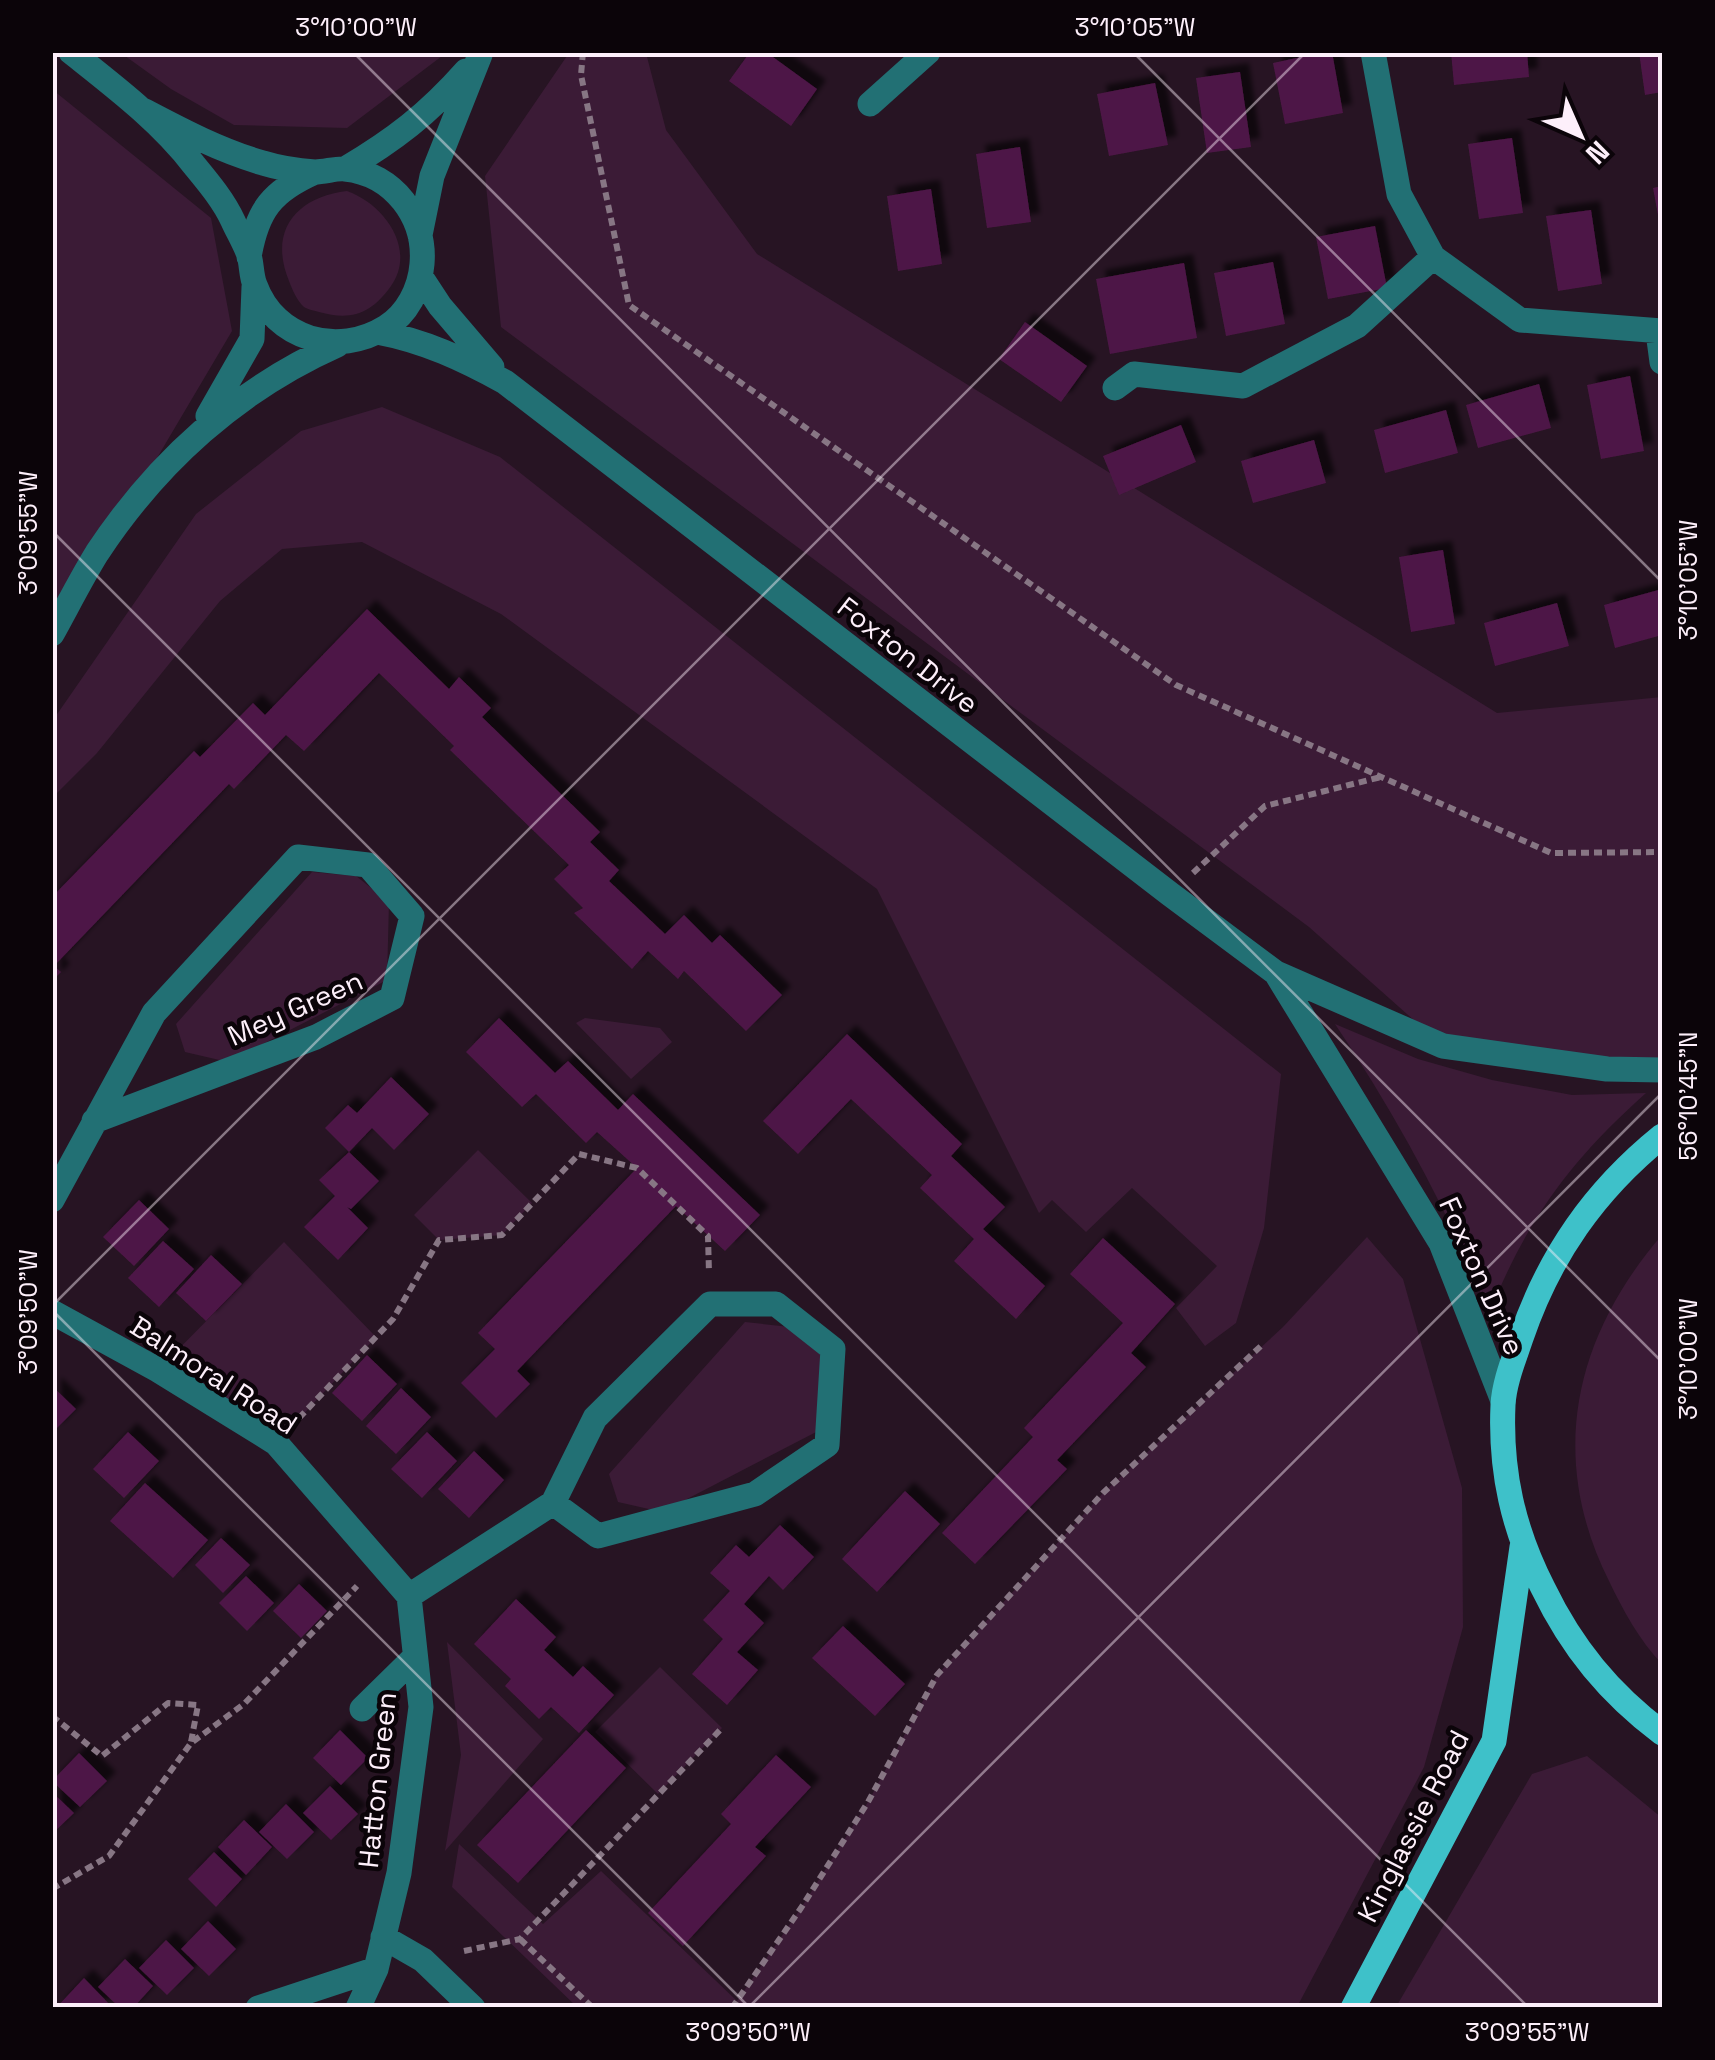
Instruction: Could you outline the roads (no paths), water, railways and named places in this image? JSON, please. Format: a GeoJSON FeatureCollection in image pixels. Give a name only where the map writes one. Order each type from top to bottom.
{"type":"FeatureCollection","features":[{"type":"Feature","properties":{"kind":"main road"},"geometry":{"type":"LineString","coordinates":[[1662,1136],[1608,1185],[1552,1261],[1532,1306],[1503,1401],[1510,1501],[1522,1547],[1561,1625],[1595,1673],[1627,1707],[1662,1733]]}},
{"type":"Feature","properties":{"kind":"main road","name":"Kinglassie Road"},"geometry":{"type":"LineString","coordinates":[[1353,2008],[1494,1741],[1522,1547]]}},
{"type":"Feature","properties":{"kind":"street"},"geometry":{"type":"LineString","coordinates":[[72,52],[145,112],[194,164],[230,215],[249,257],[254,284],[252,339],[195,437]]}},
{"type":"Feature","properties":{"kind":"street"},"geometry":{"type":"LineString","coordinates":[[870,104],[928,52]]}},
{"type":"Feature","properties":{"kind":"street"},"geometry":{"type":"LineString","coordinates":[[1373,52],[1400,194],[1432,257],[1520,320],[1660,332],[1662,362]]}},
{"type":"Feature","properties":{"kind":"street"},"geometry":{"type":"LineString","coordinates":[[345,169],[394,140],[434,106],[481,54]]}},
{"type":"Feature","properties":{"kind":"street"},"geometry":{"type":"LineString","coordinates":[[420,236],[432,176],[481,54]]}},
{"type":"Feature","properties":{"kind":"street"},"geometry":{"type":"LineString","coordinates":[[52,634],[98,553],[157,476],[195,437],[247,394],[292,364],[390,324],[410,304],[421,277],[424,247],[416,218],[398,194],[374,177],[345,169],[315,172],[265,164],[208,144],[145,112]]}},
{"type":"Feature","properties":{"kind":"street"},"geometry":{"type":"LineString","coordinates":[[249,257],[254,229],[266,204],[288,184],[315,172]]}},
{"type":"Feature","properties":{"kind":"street"},"geometry":{"type":"LineString","coordinates":[[1115,388],[1134,374],[1243,386],[1358,326],[1432,257]]}},
{"type":"Feature","properties":{"kind":"street","name":"Foxton Drive"},"geometry":{"type":"LineString","coordinates":[[421,277],[448,316],[505,382]]}},
{"type":"Feature","properties":{"kind":"street"},"geometry":{"type":"LineString","coordinates":[[254,284],[267,308],[287,328],[312,340],[340,344]]}},
{"type":"Feature","properties":{"kind":"street","name":"Foxton Drive"},"geometry":{"type":"LineString","coordinates":[[377,332],[415,339],[451,353],[505,382],[1276,973],[1443,1046],[1607,1069],[1662,1070]]}},
{"type":"Feature","properties":{"kind":"street","name":"Mey Green"},"geometry":{"type":"LineString","coordinates":[[52,1200],[94,1122],[154,1013],[298,856],[368,866],[412,916],[392,998],[316,1037],[94,1122]]}},
{"type":"Feature","properties":{"kind":"street","name":"Foxton Drive"},"geometry":{"type":"LineString","coordinates":[[1276,973],[1441,1243],[1503,1401]]}},
{"type":"Feature","properties":{"kind":"street"},"geometry":{"type":"LineString","coordinates":[[409,1596],[553,1503],[595,1418],[710,1304],[776,1304],[833,1349],[827,1445],[754,1494],[598,1536],[553,1503]]}},
{"type":"Feature","properties":{"kind":"street","name":"Balmoral Road"},"geometry":{"type":"LineString","coordinates":[[52,1312],[158,1370],[276,1443],[409,1596]]}},
{"type":"Feature","properties":{"kind":"street","name":"Hatton Green"},"geometry":{"type":"LineString","coordinates":[[358,2008],[376,1969],[400,1873],[421,1708],[409,1596]]}},
{"type":"Feature","properties":{"kind":"street"},"geometry":{"type":"LineString","coordinates":[[362,1709],[415,1657]]}},
{"type":"Feature","properties":{"kind":"street"},"geometry":{"type":"LineString","coordinates":[[383,1937],[423,1960],[473,2008]]}},
{"type":"Feature","properties":{"kind":"street"},"geometry":{"type":"LineString","coordinates":[[258,2008],[376,1969]]}}]}
